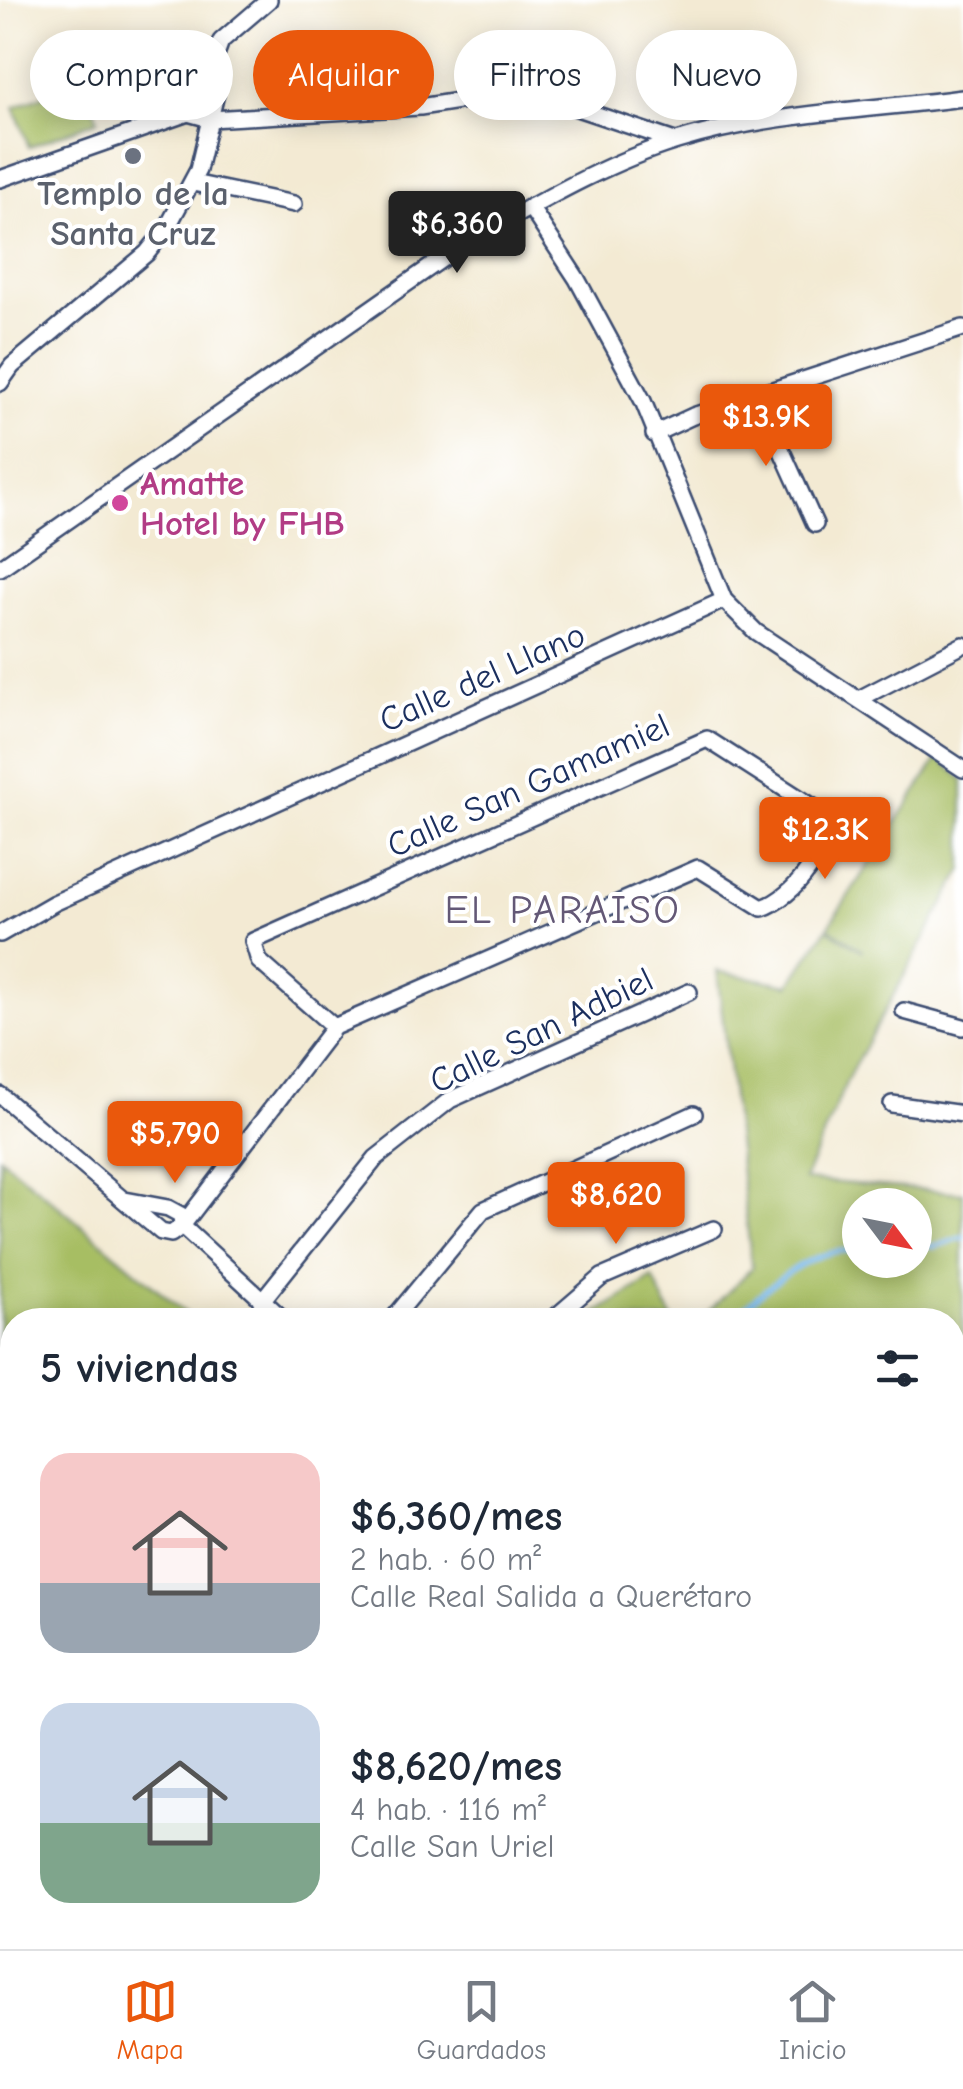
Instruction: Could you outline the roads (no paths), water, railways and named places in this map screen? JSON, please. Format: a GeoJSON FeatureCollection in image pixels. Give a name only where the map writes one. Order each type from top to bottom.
{"type":"FeatureCollection","features":[{"type":"Feature","properties":{"kind":"street"},"geometry":{"type":"LineString","coordinates":[[233,31],[270,0]]}},
{"type":"Feature","properties":{"kind":"street"},"geometry":{"type":"LineString","coordinates":[[233,118],[420,107],[503,94],[535,94],[675,141]]}},
{"type":"Feature","properties":{"kind":"street"},"geometry":{"type":"LineString","coordinates":[[0,568],[458,247],[530,207],[675,141],[737,127],[963,98]]}},
{"type":"Feature","properties":{"kind":"street"},"geometry":{"type":"LineString","coordinates":[[0,178],[165,120]]}},
{"type":"Feature","properties":{"kind":"street"},"geometry":{"type":"LineString","coordinates":[[0,382],[25,354],[147,254],[185,202],[210,120]]}},
{"type":"Feature","properties":{"kind":"street"},"geometry":{"type":"LineString","coordinates":[[193,183],[294,204]]}},
{"type":"Feature","properties":{"kind":"street"},"geometry":{"type":"LineString","coordinates":[[530,207],[577,279],[643,401],[724,600],[756,632],[963,768]]}},
{"type":"Feature","properties":{"kind":"street"},"geometry":{"type":"LineString","coordinates":[[654,434],[963,328]]}},
{"type":"Feature","properties":{"kind":"street"},"geometry":{"type":"LineString","coordinates":[[757,396],[815,524]]}},
{"type":"Feature","properties":{"kind":"street","name":"Calle del Llano"},"geometry":{"type":"LineString","coordinates":[[0,934],[54,903],[724,600]]}},
{"type":"Feature","properties":{"kind":"street"},"geometry":{"type":"LineString","coordinates":[[860,699],[963,645]]}},
{"type":"Feature","properties":{"kind":"street","name":"Calle San Gamamiel"},"geometry":{"type":"LineString","coordinates":[[182,1226],[334,1027],[698,868],[762,908],[775,904],[787,898],[824,842],[826,825],[821,812],[706,738],[253,941],[259,961],[334,1027]]}},
{"type":"Feature","properties":{"kind":"street","name":"Calle San Adbiel"},"geometry":{"type":"LineString","coordinates":[[261,1302],[376,1158],[450,1100],[689,992]]}},
{"type":"Feature","properties":{"kind":"street"},"geometry":{"type":"LineString","coordinates":[[904,1011],[963,1027]]}},
{"type":"Feature","properties":{"kind":"street"},"geometry":{"type":"LineString","coordinates":[[0,1096],[161,1232],[171,1234],[182,1226]]}},
{"type":"Feature","properties":{"kind":"street"},"geometry":{"type":"LineString","coordinates":[[892,1104],[963,1114]]}},
{"type":"Feature","properties":{"kind":"street"},"geometry":{"type":"LineString","coordinates":[[402,1308],[483,1210],[694,1114]]}},
{"type":"Feature","properties":{"kind":"street"},"geometry":{"type":"LineString","coordinates":[[121,1199],[174,1210],[181,1215],[182,1226],[269,1308]]}},
{"type":"Feature","properties":{"kind":"street"},"geometry":{"type":"LineString","coordinates":[[566,1308],[602,1278],[714,1229]]}},
{"type":"Feature","properties":{"kind":"waterway"},"geometry":{"type":"LineString","coordinates":[[932,1247],[963,1237]]}},
{"type":"Feature","properties":{"kind":"waterway"},"geometry":{"type":"LineString","coordinates":[[745,1308],[807,1262],[842,1251]]}},
{"type":"Feature","properties":{"kind":"place","name":"Templo de la Santa Cruz"},"geometry":{"type":"Point","coordinates":[133,156]}},
{"type":"Feature","properties":{"kind":"place","name":"Amatte Hotel by FHB"},"geometry":{"type":"Point","coordinates":[120,503]}},
{"type":"Feature","properties":{"kind":"district","name":"EL PARAISO"},"geometry":{"type":"Point","coordinates":[563,909]}}]}
